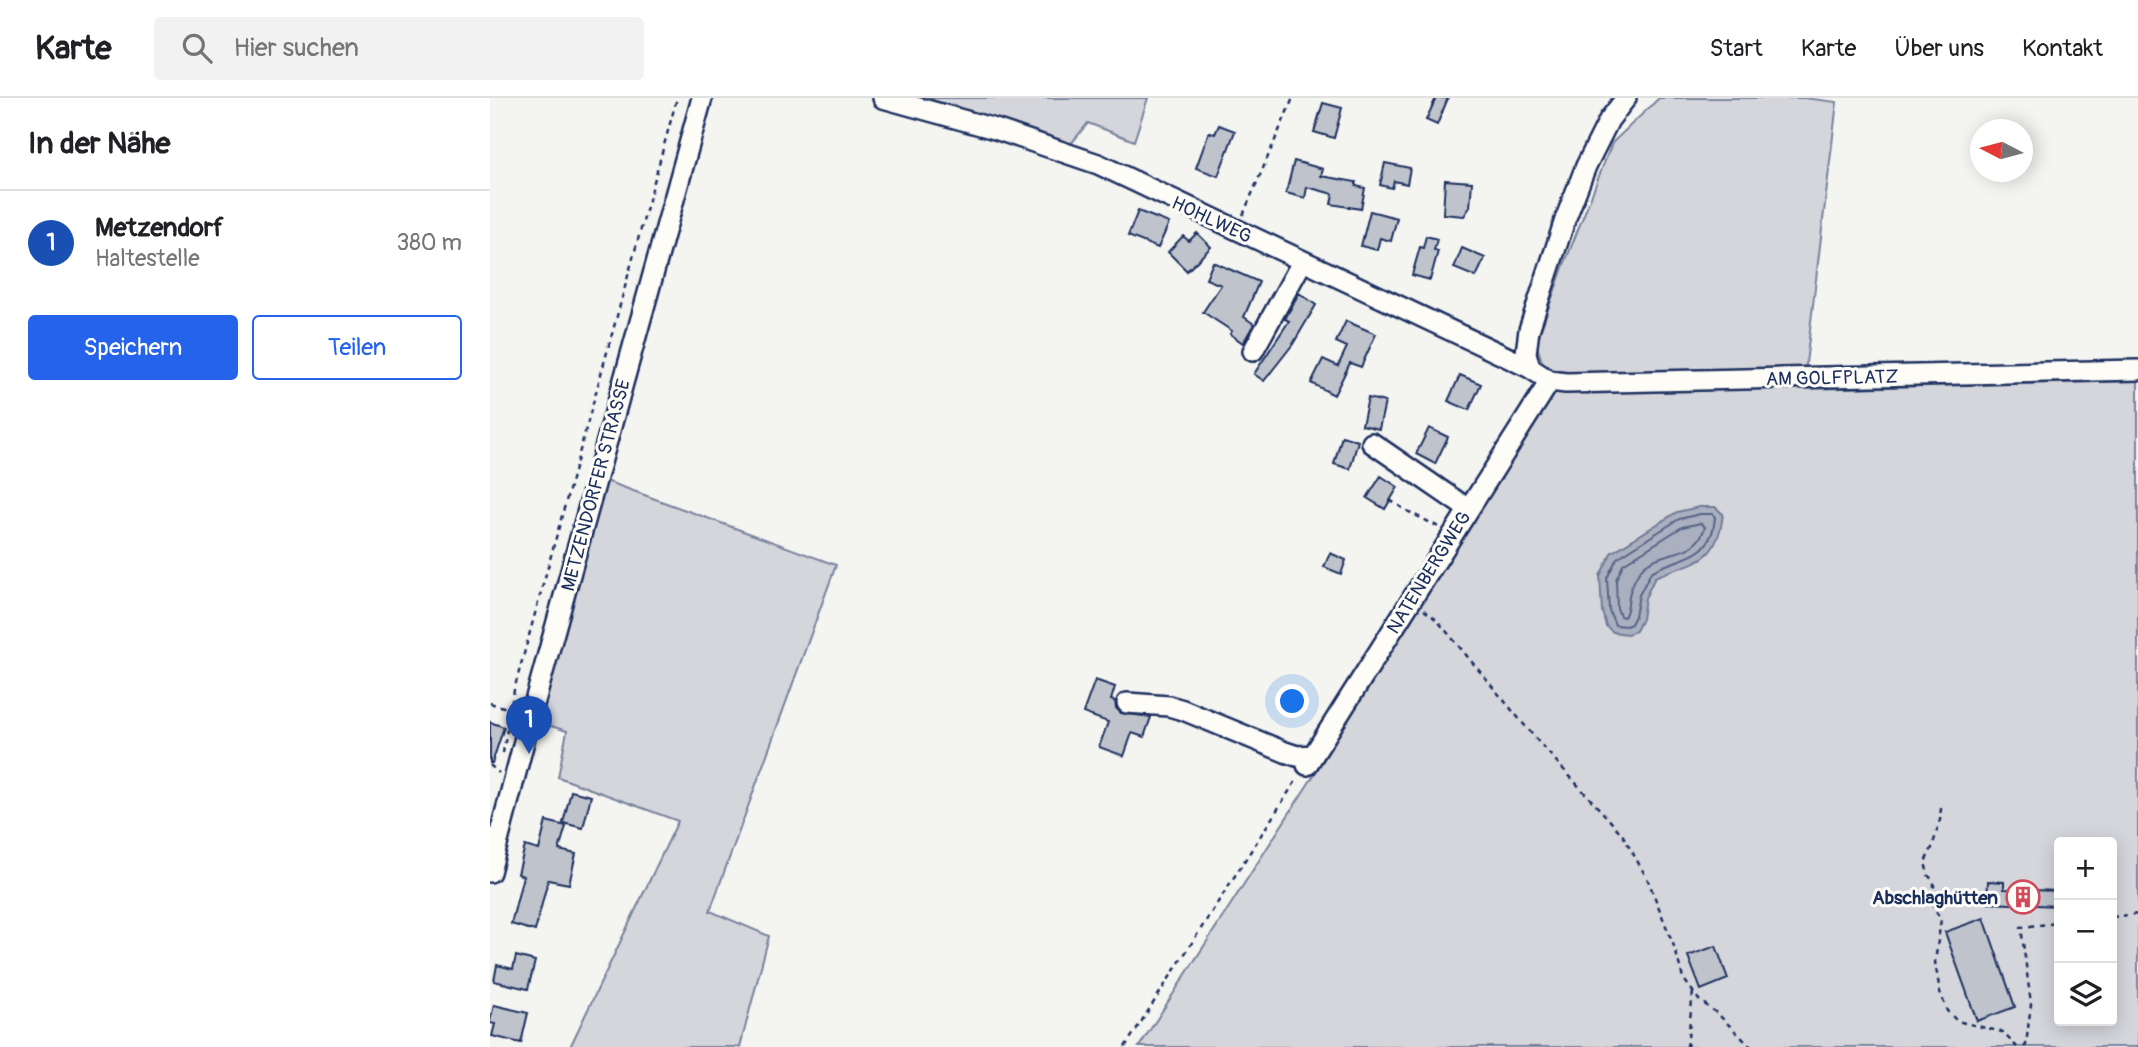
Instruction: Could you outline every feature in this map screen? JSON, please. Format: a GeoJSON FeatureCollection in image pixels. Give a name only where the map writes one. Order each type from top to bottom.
{"type":"FeatureCollection","features":[{"type":"Feature","properties":{"kind":"street","name":"METZENDORFER STRASSE"},"geometry":{"type":"LineString","coordinates":[[490,872],[702,98]]}},
{"type":"Feature","properties":{"kind":"street","name":"HOHLWEG"},"geometry":{"type":"LineString","coordinates":[[883,98],[995,129],[1098,164],[1530,368]]}},
{"type":"Feature","properties":{"kind":"street"},"geometry":{"type":"LineString","coordinates":[[1530,368],[1525,353],[1529,330],[1551,258],[1587,166],[1609,120],[1626,98]]}},
{"type":"Feature","properties":{"kind":"street"},"geometry":{"type":"LineString","coordinates":[[1253,351],[1302,261]]}},
{"type":"Feature","properties":{"kind":"street","name":"AM GOLFPLATZ"},"geometry":{"type":"LineString","coordinates":[[1530,368],[1550,381],[1580,383],[2138,370]]}},
{"type":"Feature","properties":{"kind":"street","name":"NATENBERGWEG"},"geometry":{"type":"LineString","coordinates":[[1310,760],[1550,381]]}},
{"type":"Feature","properties":{"kind":"street"},"geometry":{"type":"LineString","coordinates":[[1372,443],[1468,509]]}},
{"type":"Feature","properties":{"kind":"street"},"geometry":{"type":"LineString","coordinates":[[1127,703],[1170,706],[1310,760]]}},
{"type":"Feature","properties":{"kind":"path"},"geometry":{"type":"LineString","coordinates":[[514,691],[677,98]]}},
{"type":"Feature","properties":{"kind":"path"},"geometry":{"type":"LineString","coordinates":[[1236,231],[1293,98]]}},
{"type":"Feature","properties":{"kind":"path"},"geometry":{"type":"LineString","coordinates":[[1390,500],[1451,536]]}},
{"type":"Feature","properties":{"kind":"path"},"geometry":{"type":"LineString","coordinates":[[1411,600],[1437,620],[1536,739],[1622,834],[1648,880],[1675,949],[1683,978],[1699,1000],[1719,1014],[1751,1047]]}},
{"type":"Feature","properties":{"kind":"path"},"geometry":{"type":"LineString","coordinates":[[490,703],[510,709]]}},
{"type":"Feature","properties":{"kind":"path"},"geometry":{"type":"LineString","coordinates":[[1125,1047],[1310,760]]}},
{"type":"Feature","properties":{"kind":"path"},"geometry":{"type":"LineString","coordinates":[[490,765],[499,773]]}},
{"type":"Feature","properties":{"kind":"path"},"geometry":{"type":"LineString","coordinates":[[1941,808],[1940,820],[1926,862],[1928,875],[1934,882],[1934,909],[1941,919],[1935,962],[1940,992],[1947,1011],[1957,1021],[2002,1032],[2017,1047]]}},
{"type":"Feature","properties":{"kind":"path"},"geometry":{"type":"LineString","coordinates":[[2117,916],[2138,914]]}},
{"type":"Feature","properties":{"kind":"path"},"geometry":{"type":"LineString","coordinates":[[2024,1047],[2031,1004],[2021,927],[2054,924]]}},
{"type":"Feature","properties":{"kind":"path"},"geometry":{"type":"LineString","coordinates":[[1688,1047],[1693,992]]}},
{"type":"Feature","properties":{"kind":"shaded area"},"geometry":{"type":"Polygon","coordinates":[[[926,98],[1148,98],[1134,141],[1088,123],[1070,145],[926,98]]]}},
{"type":"Feature","properties":{"kind":"shaded area"},"geometry":{"type":"Polygon","coordinates":[[[1659,98],[1804,98],[1837,102],[1803,389],[2138,381],[2138,1047],[1139,1047],[1314,775],[1551,389],[1536,343],[1612,143],[1659,98]]]}},
{"type":"Feature","properties":{"kind":"shaded area"},"geometry":{"type":"Polygon","coordinates":[[[606,481],[836,565],[710,911],[769,936],[740,1047],[570,1047],[678,821],[558,777],[567,731],[535,721],[606,481]]]}},
{"type":"Feature","properties":{"kind":"water"},"geometry":{"type":"Polygon","coordinates":[[[1715,507],[1723,514],[1720,531],[1709,552],[1693,563],[1655,577],[1645,598],[1642,619],[1636,631],[1627,634],[1613,632],[1606,626],[1602,611],[1600,576],[1611,553],[1677,512],[1715,507]]]}},
{"type":"Feature","properties":{"kind":"building"},"geometry":{"type":"Polygon","coordinates":[[[1436,98],[1448,98],[1437,125],[1426,120],[1436,98]]]}},
{"type":"Feature","properties":{"kind":"building"},"geometry":{"type":"Polygon","coordinates":[[[1323,103],[1342,108],[1334,138],[1314,132],[1323,103]]]}},
{"type":"Feature","properties":{"kind":"building"},"geometry":{"type":"Polygon","coordinates":[[[1219,125],[1235,131],[1218,176],[1196,168],[1209,132],[1215,134],[1219,125]]]}},
{"type":"Feature","properties":{"kind":"building"},"geometry":{"type":"Polygon","coordinates":[[[1294,161],[1323,169],[1321,176],[1356,182],[1356,186],[1365,188],[1361,209],[1331,204],[1333,194],[1307,187],[1305,198],[1286,193],[1294,161]]]}},
{"type":"Feature","properties":{"kind":"building"},"geometry":{"type":"Polygon","coordinates":[[[1385,163],[1410,168],[1407,184],[1394,181],[1392,188],[1380,185],[1385,163]]]}},
{"type":"Feature","properties":{"kind":"building"},"geometry":{"type":"Polygon","coordinates":[[[1445,180],[1472,182],[1470,207],[1464,216],[1443,214],[1445,180]]]}},
{"type":"Feature","properties":{"kind":"building"},"geometry":{"type":"Polygon","coordinates":[[[1138,211],[1169,223],[1158,248],[1128,236],[1138,211]]]}},
{"type":"Feature","properties":{"kind":"building"},"geometry":{"type":"Polygon","coordinates":[[[1370,211],[1397,218],[1391,241],[1380,238],[1377,250],[1361,246],[1370,211]]]}},
{"type":"Feature","properties":{"kind":"building"},"geometry":{"type":"Polygon","coordinates":[[[1197,233],[1211,247],[1187,271],[1168,252],[1183,236],[1189,241],[1197,233]]]}},
{"type":"Feature","properties":{"kind":"building"},"geometry":{"type":"Polygon","coordinates":[[[1426,236],[1437,239],[1434,250],[1438,251],[1430,280],[1412,275],[1426,236]]]}},
{"type":"Feature","properties":{"kind":"building"},"geometry":{"type":"Polygon","coordinates":[[[1462,248],[1485,258],[1476,277],[1454,268],[1462,248]]]}},
{"type":"Feature","properties":{"kind":"building"},"geometry":{"type":"Polygon","coordinates":[[[1213,262],[1259,282],[1244,317],[1254,324],[1243,343],[1230,334],[1232,331],[1203,312],[1221,285],[1206,279],[1213,262]]]}},
{"type":"Feature","properties":{"kind":"building"},"geometry":{"type":"Polygon","coordinates":[[[1299,293],[1316,305],[1293,344],[1264,381],[1254,374],[1289,321],[1285,319],[1299,293]]]}},
{"type":"Feature","properties":{"kind":"building"},"geometry":{"type":"Polygon","coordinates":[[[1346,321],[1376,334],[1361,367],[1350,363],[1334,395],[1311,383],[1323,359],[1338,366],[1347,347],[1336,342],[1346,321]]]}},
{"type":"Feature","properties":{"kind":"building"},"geometry":{"type":"Polygon","coordinates":[[[1460,375],[1481,384],[1469,410],[1448,401],[1460,375]]]}},
{"type":"Feature","properties":{"kind":"building"},"geometry":{"type":"Polygon","coordinates":[[[1368,398],[1385,402],[1379,429],[1362,425],[1368,398]]]}},
{"type":"Feature","properties":{"kind":"building"},"geometry":{"type":"Polygon","coordinates":[[[1429,428],[1448,437],[1435,464],[1416,454],[1429,428]]]}},
{"type":"Feature","properties":{"kind":"building"},"geometry":{"type":"Polygon","coordinates":[[[1342,436],[1358,441],[1350,469],[1334,464],[1342,436]]]}},
{"type":"Feature","properties":{"kind":"building"},"geometry":{"type":"Polygon","coordinates":[[[1381,476],[1398,487],[1385,509],[1367,498],[1381,476]]]}},
{"type":"Feature","properties":{"kind":"building"},"geometry":{"type":"Polygon","coordinates":[[[1330,553],[1346,560],[1341,574],[1324,567],[1330,553]]]}},
{"type":"Feature","properties":{"kind":"building"},"geometry":{"type":"Polygon","coordinates":[[[1095,680],[1115,687],[1111,700],[1115,701],[1116,708],[1121,713],[1151,717],[1144,737],[1132,733],[1124,756],[1099,747],[1108,722],[1083,713],[1095,680]]]}},
{"type":"Feature","properties":{"kind":"building"},"geometry":{"type":"Polygon","coordinates":[[[490,722],[504,727],[492,763],[490,763],[490,722]]]}},
{"type":"Feature","properties":{"kind":"building"},"geometry":{"type":"Polygon","coordinates":[[[571,791],[591,796],[583,828],[563,823],[571,791]]]}},
{"type":"Feature","properties":{"kind":"building"},"geometry":{"type":"Polygon","coordinates":[[[546,821],[566,826],[559,850],[576,854],[569,884],[548,880],[535,931],[511,924],[523,876],[518,874],[525,846],[539,850],[546,821]]]}},
{"type":"Feature","properties":{"kind":"building","name":"Abschlaghütten"},"geometry":{"type":"Polygon","coordinates":[[[1988,881],[2004,882],[2004,889],[2054,891],[2054,906],[1987,903],[1988,881]]]}},
{"type":"Feature","properties":{"kind":"building"},"geometry":{"type":"Polygon","coordinates":[[[1984,918],[2015,1007],[1977,1021],[1945,932],[1984,918]]]}},
{"type":"Feature","properties":{"kind":"building"},"geometry":{"type":"Polygon","coordinates":[[[1716,946],[1728,979],[1701,990],[1688,956],[1716,946]]]}},
{"type":"Feature","properties":{"kind":"building"},"geometry":{"type":"Polygon","coordinates":[[[516,956],[535,961],[528,989],[494,981],[497,965],[513,969],[516,956]]]}},
{"type":"Feature","properties":{"kind":"building"},"geometry":{"type":"Polygon","coordinates":[[[494,1005],[528,1013],[521,1043],[492,1036],[495,1024],[490,1021],[494,1005]]]}},
{"type":"Feature","properties":{"kind":"place","name":"Metzendorf"},"geometry":{"type":"Point","coordinates":[529,754]}},
{"type":"Feature","properties":{"kind":"place","name":"Abschlaghütten"},"geometry":{"type":"Point","coordinates":[2023,897]}}]}
